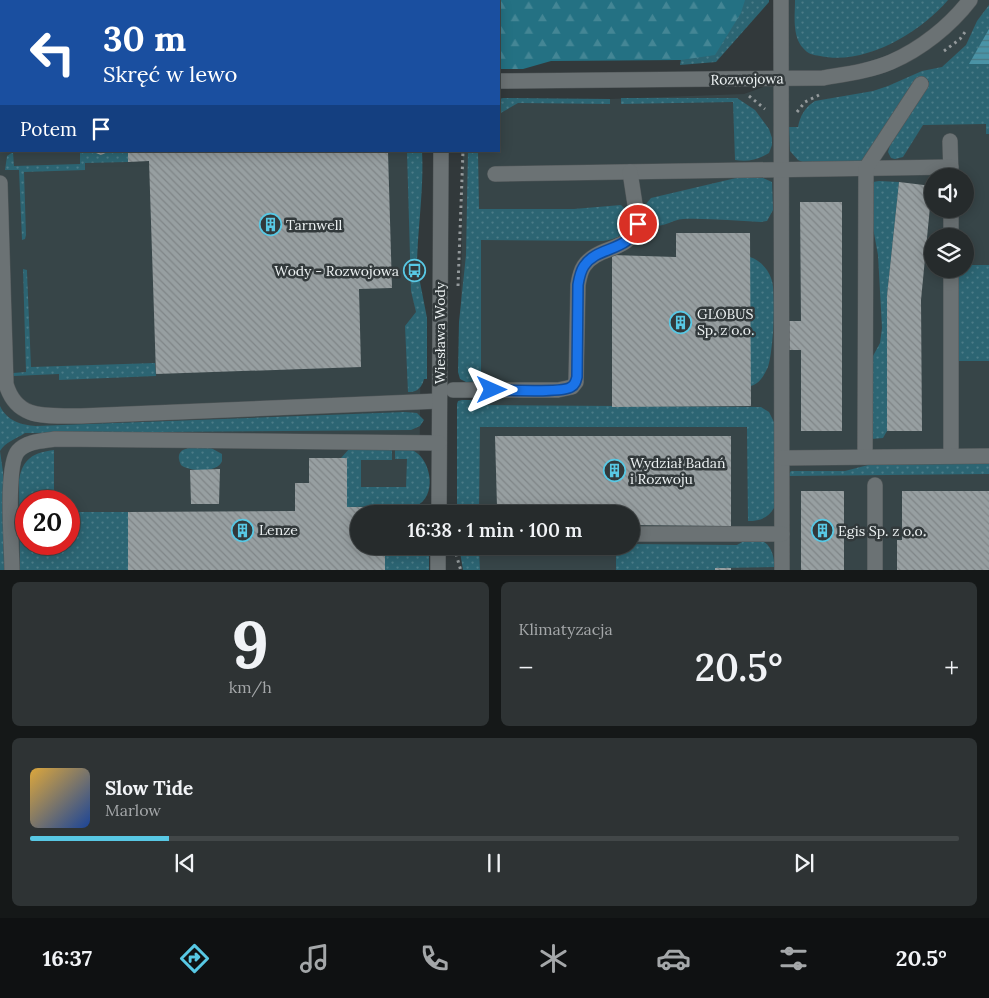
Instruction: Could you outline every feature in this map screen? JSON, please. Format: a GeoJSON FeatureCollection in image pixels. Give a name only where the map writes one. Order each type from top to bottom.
{"type":"FeatureCollection","features":[{"type":"Feature","properties":{"kind":"street"},"geometry":{"type":"LineString","coordinates":[[781,0],[782,570]]}},
{"type":"Feature","properties":{"kind":"street","name":"Rozwojowa"},"geometry":{"type":"LineString","coordinates":[[500,81],[823,78],[858,72],[890,62],[913,50],[942,30],[970,0]]}},
{"type":"Feature","properties":{"kind":"street"},"geometry":{"type":"LineString","coordinates":[[865,457],[866,168],[921,84]]}},
{"type":"Feature","properties":{"kind":"street"},"geometry":{"type":"LineString","coordinates":[[950,141],[951,168]]}},
{"type":"Feature","properties":{"kind":"street","name":"Wiesława Wody"},"geometry":{"type":"LineString","coordinates":[[439,505],[441,152]]}},
{"type":"Feature","properties":{"kind":"street"},"geometry":{"type":"LineString","coordinates":[[495,174],[782,171],[866,168],[924,171]]}},
{"type":"Feature","properties":{"kind":"street"},"geometry":{"type":"LineString","coordinates":[[453,390],[558,390],[572,387],[577,377],[578,285],[584,266],[590,259],[629,240],[636,232],[638,224],[630,172]]}},
{"type":"Feature","properties":{"kind":"street"},"geometry":{"type":"LineString","coordinates":[[0,183],[6,384],[9,396],[17,406],[28,412],[45,415],[82,416],[439,401]]}},
{"type":"Feature","properties":{"kind":"street"},"geometry":{"type":"LineString","coordinates":[[951,278],[951,456]]}},
{"type":"Feature","properties":{"kind":"street"},"geometry":{"type":"LineString","coordinates":[[12,570],[11,481],[13,461],[18,451],[30,444],[55,439],[439,443]]}},
{"type":"Feature","properties":{"kind":"street"},"geometry":{"type":"LineString","coordinates":[[782,458],[989,456]]}},
{"type":"Feature","properties":{"kind":"street"},"geometry":{"type":"LineString","coordinates":[[875,485],[875,570]]}},
{"type":"Feature","properties":{"kind":"street"},"geometry":{"type":"LineString","coordinates":[[640,534],[782,534]]}},
{"type":"Feature","properties":{"kind":"street"},"geometry":{"type":"LineString","coordinates":[[438,555],[438,570]]}},
{"type":"Feature","properties":{"kind":"path"},"geometry":{"type":"LineString","coordinates":[[456,555],[461,570]]}},
{"type":"Feature","properties":{"kind":"shaded area"},"geometry":{"type":"Polygon","coordinates":[[[697,0],[769,0],[769,2],[716,62],[680,65],[688,17],[697,0]]]}},
{"type":"Feature","properties":{"kind":"shaded area"},"geometry":{"type":"Polygon","coordinates":[[[782,0],[989,0],[989,570],[480,570],[479,555],[640,555],[640,505],[479,505],[479,427],[461,302],[463,152],[500,152],[500,103],[744,94],[782,80],[782,0]]]}},
{"type":"Feature","properties":{"kind":"shaded area"},"geometry":{"type":"Polygon","coordinates":[[[795,0],[948,0],[922,24],[890,44],[855,56],[837,58],[813,55],[807,52],[799,43],[796,31],[795,0]]]}},
{"type":"Feature","properties":{"kind":"shaded area"},"geometry":{"type":"Polygon","coordinates":[[[989,5],[989,134],[986,134],[986,124],[923,125],[903,157],[891,158],[888,152],[890,145],[929,82],[927,79],[921,81],[865,160],[858,163],[803,162],[798,160],[790,151],[789,127],[798,127],[800,119],[811,103],[873,91],[922,71],[942,67],[966,45],[977,21],[989,5]]]}},
{"type":"Feature","properties":{"kind":"shaded area"},"geometry":{"type":"Polygon","coordinates":[[[989,29],[989,64],[969,64],[989,29]]]}},
{"type":"Feature","properties":{"kind":"shaded area"},"geometry":{"type":"Polygon","coordinates":[[[621,98],[737,98],[755,110],[769,129],[772,145],[769,153],[760,157],[748,161],[735,160],[733,102],[621,104],[621,98]]]}},
{"type":"Feature","properties":{"kind":"shaded area"},"geometry":{"type":"Polygon","coordinates":[[[500,99],[610,99],[610,104],[518,103],[500,113],[500,99]]]}},
{"type":"Feature","properties":{"kind":"shaded area"},"geometry":{"type":"Polygon","coordinates":[[[0,152],[410,152],[413,279],[421,313],[419,505],[350,505],[350,555],[383,555],[422,570],[0,570],[0,152]]]}},
{"type":"Feature","properties":{"kind":"shaded area"},"geometry":{"type":"Polygon","coordinates":[[[13,152],[14,166],[80,164],[80,152],[128,152],[128,162],[85,163],[85,170],[24,172],[26,235],[25,239],[22,240],[19,170],[5,170],[7,156],[13,152]]]}},
{"type":"Feature","properties":{"kind":"shaded area"},"geometry":{"type":"Polygon","coordinates":[[[407,152],[422,152],[422,193],[417,263],[414,263],[414,276],[419,277],[427,318],[427,379],[424,379],[419,389],[414,392],[408,392],[405,326],[416,312],[411,291],[407,152]]]}},
{"type":"Feature","properties":{"kind":"shaded area"},"geometry":{"type":"Polygon","coordinates":[[[468,152],[478,152],[479,209],[574,209],[621,205],[626,210],[630,223],[626,231],[620,236],[603,241],[481,240],[481,381],[466,382],[460,379],[458,372],[459,322],[466,255],[468,152]]]}},
{"type":"Feature","properties":{"kind":"shaded area"},"geometry":{"type":"Polygon","coordinates":[[[736,178],[763,178],[772,182],[773,210],[767,221],[683,219],[655,226],[650,225],[644,214],[646,205],[651,198],[736,178]]]}},
{"type":"Feature","properties":{"kind":"shaded area"},"geometry":{"type":"Polygon","coordinates":[[[873,182],[899,182],[887,296],[887,431],[883,438],[871,439],[873,356],[880,343],[882,328],[878,255],[871,217],[873,182]]]}},
{"type":"Feature","properties":{"kind":"shaded area"},"geometry":{"type":"Polygon","coordinates":[[[750,257],[766,268],[770,275],[774,296],[774,322],[768,367],[759,381],[750,386],[750,257]]]}},
{"type":"Feature","properties":{"kind":"shaded area"},"geometry":{"type":"Polygon","coordinates":[[[974,265],[989,265],[989,361],[952,361],[953,278],[974,278],[974,265]]]}},
{"type":"Feature","properties":{"kind":"shaded area"},"geometry":{"type":"Polygon","coordinates":[[[23,269],[27,270],[31,367],[155,363],[156,376],[59,380],[59,374],[13,376],[13,373],[26,372],[23,269]]]}},
{"type":"Feature","properties":{"kind":"shaded area"},"geometry":{"type":"Polygon","coordinates":[[[481,400],[481,405],[761,407],[769,412],[774,422],[776,504],[765,517],[748,521],[747,427],[480,427],[479,505],[457,505],[458,401],[481,400]]]}},
{"type":"Feature","properties":{"kind":"shaded area"},"geometry":{"type":"Polygon","coordinates":[[[0,406],[11,419],[25,425],[36,426],[405,412],[417,413],[424,420],[420,426],[411,430],[25,433],[8,443],[0,451],[0,406]]]}},
{"type":"Feature","properties":{"kind":"shaded area"},"geometry":{"type":"Polygon","coordinates":[[[206,447],[222,454],[222,461],[215,468],[197,470],[181,465],[179,454],[182,451],[190,448],[206,447]]]}},
{"type":"Feature","properties":{"kind":"shaded area"},"geometry":{"type":"Polygon","coordinates":[[[349,449],[392,449],[392,460],[361,460],[361,487],[406,487],[407,459],[395,459],[395,449],[414,451],[420,456],[428,470],[430,479],[427,495],[417,505],[350,505],[350,507],[347,507],[341,458],[349,449]]]}},
{"type":"Feature","properties":{"kind":"shaded area"},"geometry":{"type":"Polygon","coordinates":[[[54,450],[54,490],[19,490],[19,480],[23,466],[35,455],[54,450]]]}},
{"type":"Feature","properties":{"kind":"shaded area"},"geometry":{"type":"Polygon","coordinates":[[[0,451],[3,472],[4,570],[0,570],[0,451]]]}},
{"type":"Feature","properties":{"kind":"shaded area"},"geometry":{"type":"Polygon","coordinates":[[[989,459],[989,474],[787,476],[791,471],[845,471],[872,464],[989,459]]]}},
{"type":"Feature","properties":{"kind":"shaded area"},"geometry":{"type":"Polygon","coordinates":[[[80,512],[128,512],[128,570],[20,570],[20,555],[80,555],[80,512]]]}},
{"type":"Feature","properties":{"kind":"shaded area"},"geometry":{"type":"Polygon","coordinates":[[[744,541],[762,541],[768,545],[772,552],[774,567],[715,568],[715,570],[616,570],[616,555],[640,555],[640,544],[737,545],[744,541]]]}},
{"type":"Feature","properties":{"kind":"shaded area"},"geometry":{"type":"Polygon","coordinates":[[[385,555],[429,555],[429,570],[385,570],[385,555]]]}},
{"type":"Feature","properties":{"kind":"shaded area"},"geometry":{"type":"Polygon","coordinates":[[[460,555],[479,555],[480,570],[463,570],[460,555]]]}},
{"type":"Feature","properties":{"kind":"green space"},"geometry":{"type":"Polygon","coordinates":[[[500,0],[745,0],[741,13],[715,55],[681,60],[551,61],[523,69],[500,69],[500,0]]]}},
{"type":"Feature","properties":{"kind":"building"},"geometry":{"type":"Polygon","coordinates":[[[94,152],[108,152],[101,155],[94,152]]]}},
{"type":"Feature","properties":{"kind":"building","name":"Tarnwell"},"geometry":{"type":"Polygon","coordinates":[[[128,152],[388,152],[392,288],[359,289],[361,367],[156,374],[149,161],[128,162],[128,152]]]}},
{"type":"Feature","properties":{"kind":"building"},"geometry":{"type":"Polygon","coordinates":[[[899,182],[924,185],[924,218],[929,218],[928,228],[924,228],[924,269],[921,300],[922,431],[887,431],[887,296],[899,182]]]}},
{"type":"Feature","properties":{"kind":"building"},"geometry":{"type":"Polygon","coordinates":[[[800,202],[842,202],[842,431],[801,431],[801,350],[789,350],[789,321],[801,321],[800,202]]]}},
{"type":"Feature","properties":{"kind":"building","name":"GLOBUS Sp. z o.o."},"geometry":{"type":"Polygon","coordinates":[[[676,233],[750,233],[751,406],[612,407],[612,255],[676,257],[676,233]]]}},
{"type":"Feature","properties":{"kind":"building","name":"Wydział Badań i Rozwoju"},"geometry":{"type":"Polygon","coordinates":[[[495,436],[731,436],[731,526],[640,525],[640,505],[497,505],[495,436]]]}},
{"type":"Feature","properties":{"kind":"building","name":"Lenze"},"geometry":{"type":"Polygon","coordinates":[[[309,458],[347,458],[347,507],[350,507],[350,555],[385,555],[385,570],[128,570],[128,512],[295,511],[295,483],[309,483],[309,458]]]}},
{"type":"Feature","properties":{"kind":"building"},"geometry":{"type":"Polygon","coordinates":[[[220,469],[219,504],[191,504],[190,470],[220,469]]]}},
{"type":"Feature","properties":{"kind":"building","name":"Egis Sp. z o.o."},"geometry":{"type":"Polygon","coordinates":[[[801,491],[844,491],[844,570],[801,570],[801,491]]]}},
{"type":"Feature","properties":{"kind":"building"},"geometry":{"type":"Polygon","coordinates":[[[902,491],[989,491],[989,570],[897,570],[897,540],[902,540],[902,491]]]}},
{"type":"Feature","properties":{"kind":"building"},"geometry":{"type":"Polygon","coordinates":[[[715,568],[731,568],[731,570],[715,570],[715,568]]]}},
{"type":"Feature","properties":{"kind":"place","name":"Tarnwell"},"geometry":{"type":"Point","coordinates":[270,225]}},
{"type":"Feature","properties":{"kind":"place","name":"Wody - Rozwojowa"},"geometry":{"type":"Point","coordinates":[415,271]}},
{"type":"Feature","properties":{"kind":"place","name":"GLOBUS Sp. z o.o."},"geometry":{"type":"Point","coordinates":[681,322]}},
{"type":"Feature","properties":{"kind":"place","name":"Wydział Badań i Rozwoju"},"geometry":{"type":"Point","coordinates":[614,471]}},
{"type":"Feature","properties":{"kind":"place","name":"Lenze"},"geometry":{"type":"Point","coordinates":[243,530]}},
{"type":"Feature","properties":{"kind":"place","name":"Egis Sp. z o.o."},"geometry":{"type":"Point","coordinates":[822,531]}},
{"type":"Feature","properties":{"kind":"route"},"geometry":{"type":"LineString","coordinates":[[492,390],[558,390],[572,387],[577,377],[578,285],[584,266],[590,259],[629,240],[636,232],[638,224]]}}]}
